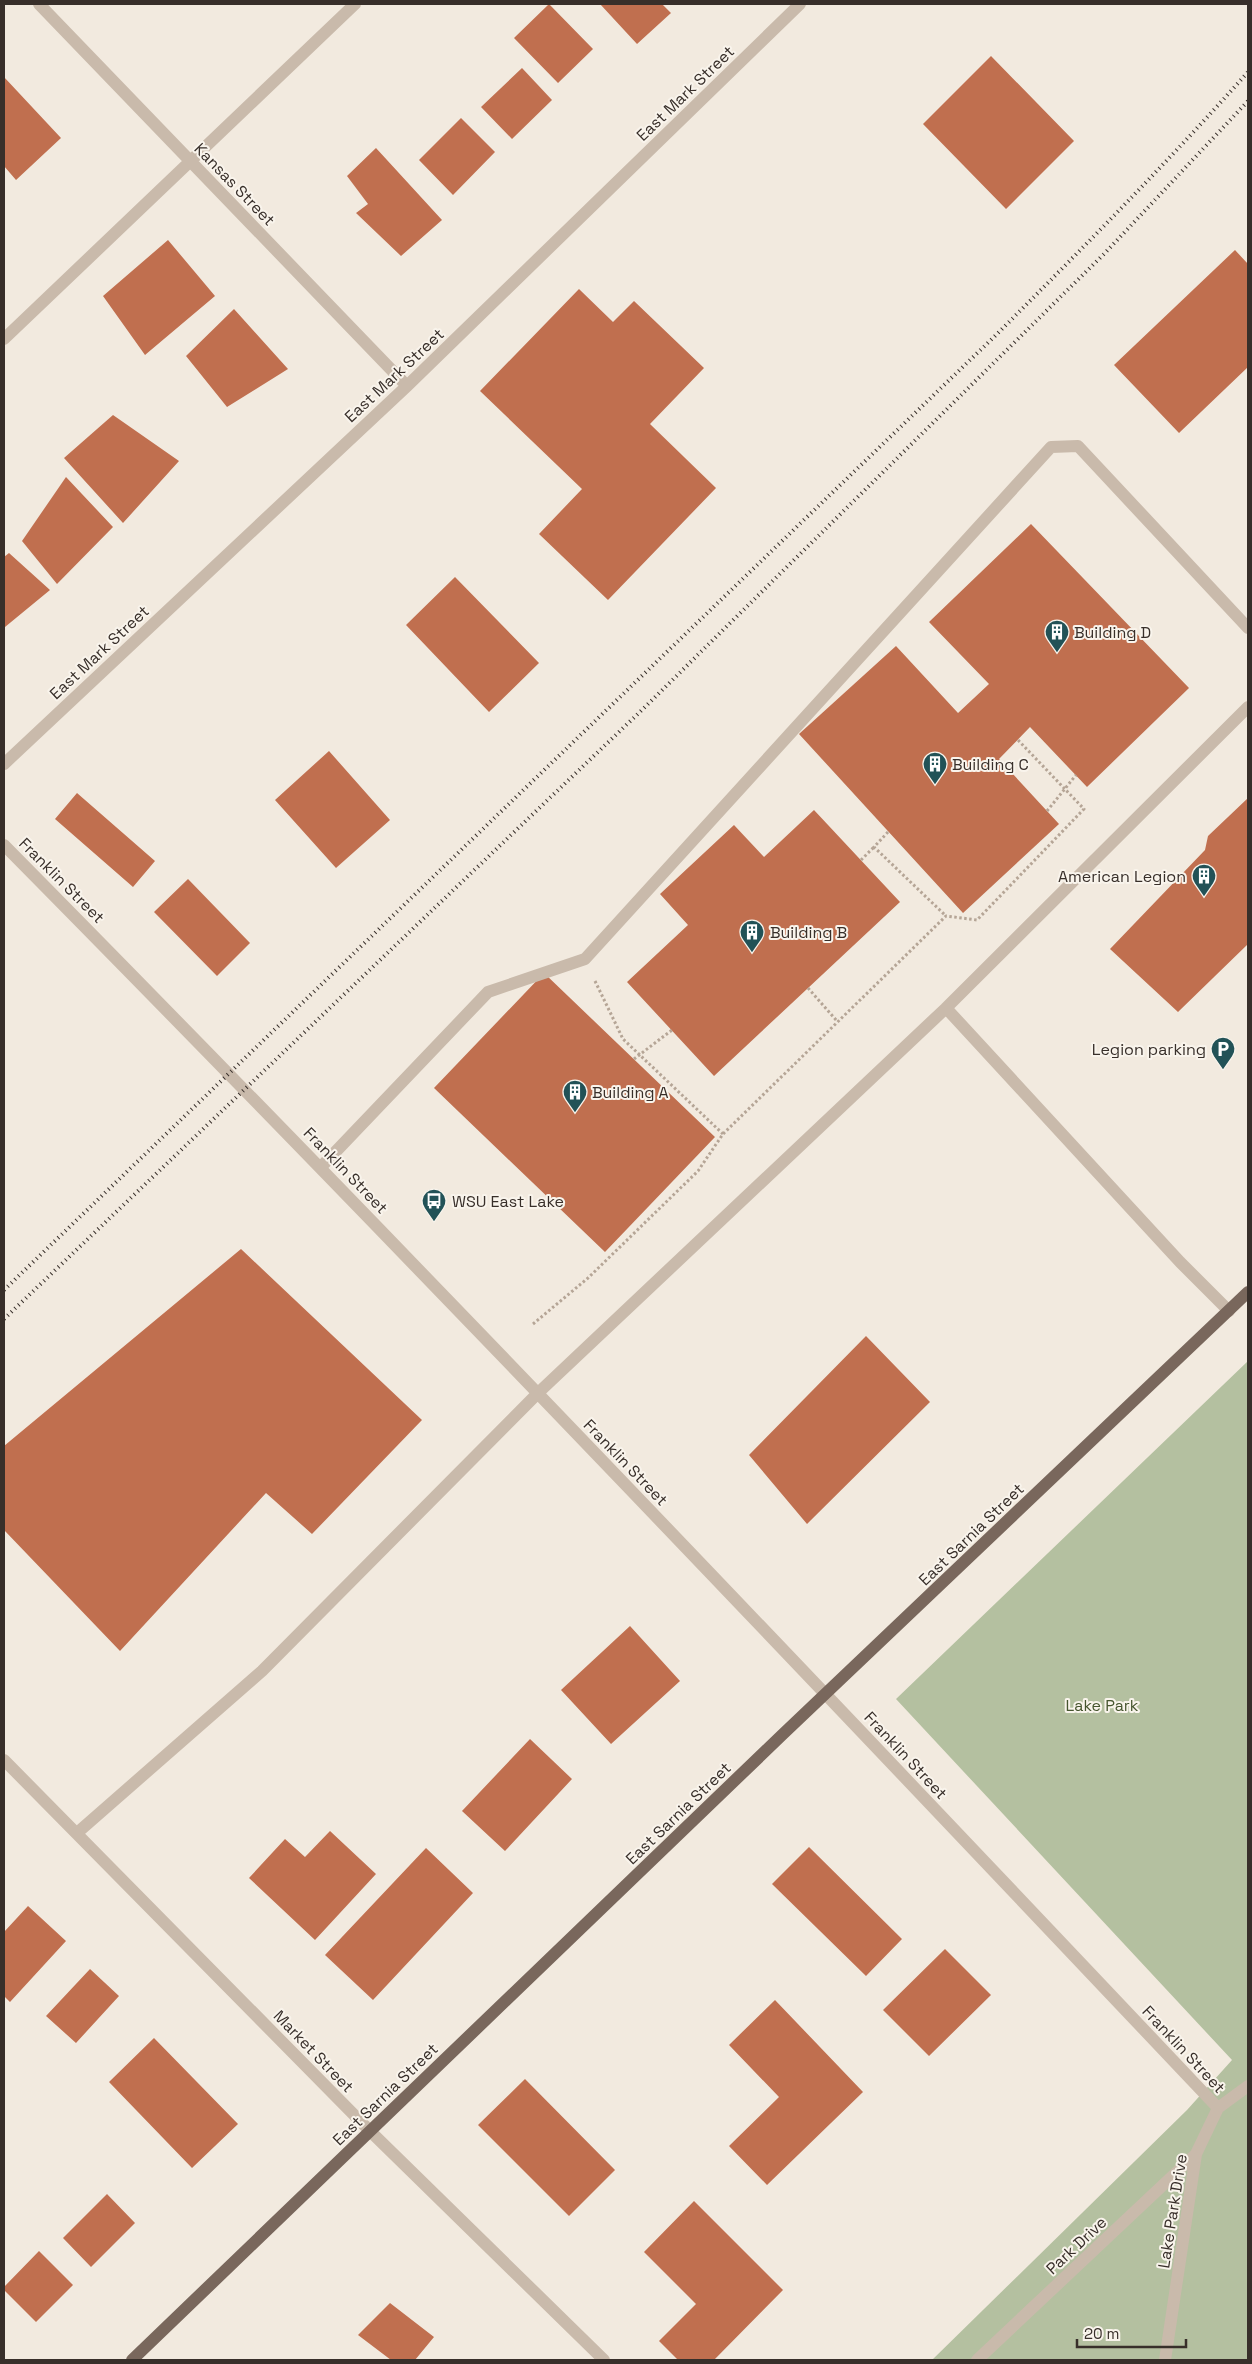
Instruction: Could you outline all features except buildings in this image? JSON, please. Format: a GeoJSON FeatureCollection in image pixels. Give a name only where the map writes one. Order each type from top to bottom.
{"type":"FeatureCollection","features":[{"type":"Feature","properties":{"kind":"main road","name":"East Sarnia Street"},"geometry":{"type":"LineString","coordinates":[[132,2360],[1248,1292]]}},
{"type":"Feature","properties":{"kind":"street","name":"Kansas Street"},"geometry":{"type":"LineString","coordinates":[[39,4],[407,386]]}},
{"type":"Feature","properties":{"kind":"street"},"geometry":{"type":"LineString","coordinates":[[4,339],[355,4]]}},
{"type":"Feature","properties":{"kind":"street","name":"East Mark Street"},"geometry":{"type":"LineString","coordinates":[[4,764],[407,386],[800,4]]}},
{"type":"Feature","properties":{"kind":"street"},"geometry":{"type":"LineString","coordinates":[[321,1167],[488,992],[585,959],[1051,447],[1078,446],[1248,628]]}},
{"type":"Feature","properties":{"kind":"street"},"geometry":{"type":"LineString","coordinates":[[77,1833],[262,1671],[538,1393],[946,1008],[1248,707]]}},
{"type":"Feature","properties":{"kind":"street","name":"Franklin Street"},"geometry":{"type":"LineString","coordinates":[[4,845],[321,1167],[826,1694],[1218,2108]]}},
{"type":"Feature","properties":{"kind":"street"},"geometry":{"type":"LineString","coordinates":[[946,1008],[1180,1262],[1229,1310]]}},
{"type":"Feature","properties":{"kind":"street","name":"Market Street"},"geometry":{"type":"LineString","coordinates":[[4,1760],[370,2131],[604,2360]]}},
{"type":"Feature","properties":{"kind":"street","name":"Lake Park Drive"},"geometry":{"type":"LineString","coordinates":[[1166,2360],[1196,2154],[1218,2108],[1248,2086]]}},
{"type":"Feature","properties":{"kind":"street","name":"Park Drive"},"geometry":{"type":"LineString","coordinates":[[977,2360],[1196,2154]]}},
{"type":"Feature","properties":{"kind":"path"},"geometry":{"type":"LineString","coordinates":[[874,846],[946,916],[977,920],[1084,808],[1018,740]]}},
{"type":"Feature","properties":{"kind":"path"},"geometry":{"type":"LineString","coordinates":[[1047,811],[1076,775]]}},
{"type":"Feature","properties":{"kind":"path"},"geometry":{"type":"LineString","coordinates":[[861,860],[888,832]]}},
{"type":"Feature","properties":{"kind":"path"},"geometry":{"type":"LineString","coordinates":[[533,1324],[588,1278],[698,1171],[723,1134],[946,916]]}},
{"type":"Feature","properties":{"kind":"path"},"geometry":{"type":"LineString","coordinates":[[585,959],[623,1038],[723,1134]]}},
{"type":"Feature","properties":{"kind":"path"},"geometry":{"type":"LineString","coordinates":[[808,988],[837,1021]]}},
{"type":"Feature","properties":{"kind":"path"},"geometry":{"type":"LineString","coordinates":[[634,1060],[672,1030]]}},
{"type":"Feature","properties":{"kind":"green space","name":"Lake Park"},"geometry":{"type":"Polygon","coordinates":[[[1248,1361],[1248,2360],[932,2360],[1187,2110],[1232,2060],[896,1699],[1248,1361]]]}},
{"type":"Feature","properties":{"kind":"railway"},"geometry":{"type":"LineString","coordinates":[[4,1290],[995,336],[1155,173],[1248,72]]}},
{"type":"Feature","properties":{"kind":"railway"},"geometry":{"type":"LineString","coordinates":[[4,1319],[643,709],[1105,253],[1248,101]]}},
{"type":"Feature","properties":{"kind":"place","name":"Building D"},"geometry":{"type":"Point","coordinates":[1057,653]}},
{"type":"Feature","properties":{"kind":"place","name":"Building C"},"geometry":{"type":"Point","coordinates":[935,785]}},
{"type":"Feature","properties":{"kind":"place","name":"American Legion"},"geometry":{"type":"Point","coordinates":[1204,897]}},
{"type":"Feature","properties":{"kind":"place","name":"Building B"},"geometry":{"type":"Point","coordinates":[752,953]}},
{"type":"Feature","properties":{"kind":"place","name":"Legion parking"},"geometry":{"type":"Point","coordinates":[1223,1070]}},
{"type":"Feature","properties":{"kind":"place","name":"Building A"},"geometry":{"type":"Point","coordinates":[575,1113]}},
{"type":"Feature","properties":{"kind":"place","name":"WSU East Lake"},"geometry":{"type":"Point","coordinates":[434,1222]}}]}
